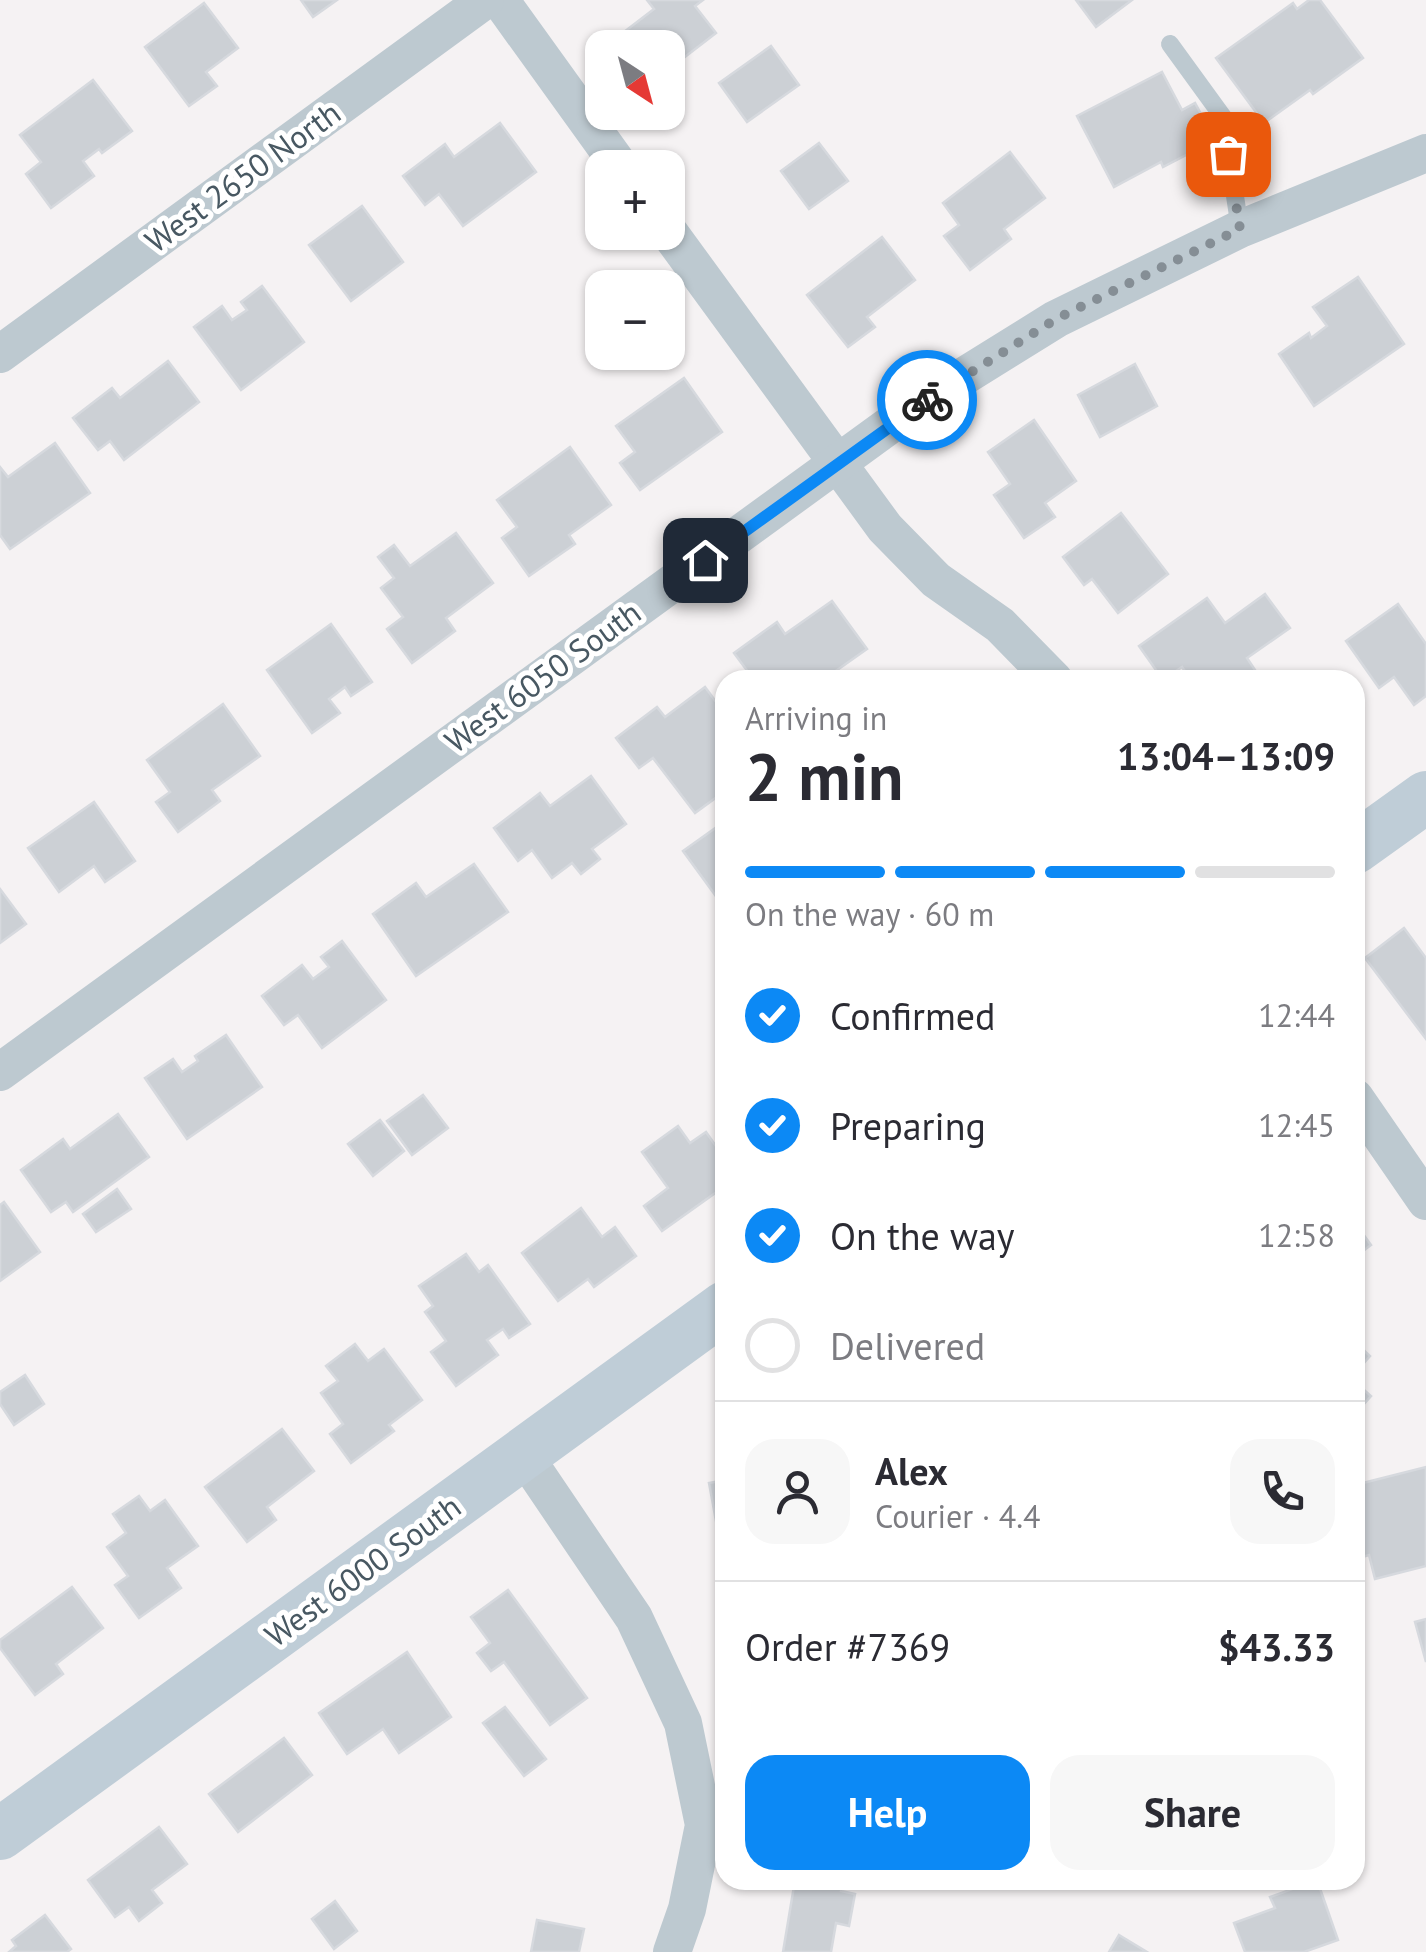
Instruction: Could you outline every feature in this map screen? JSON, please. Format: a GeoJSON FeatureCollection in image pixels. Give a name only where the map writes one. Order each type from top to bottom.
{"type":"FeatureCollection","features":[{"type":"Feature","properties":{"kind":"street","name":"West 2650 North"},"geometry":{"type":"LineString","coordinates":[[0,354],[486,0]]}},
{"type":"Feature","properties":{"kind":"street"},"geometry":{"type":"LineString","coordinates":[[500,0],[608,150]]}},
{"type":"Feature","properties":{"kind":"street","name":"West 6050 South"},"geometry":{"type":"LineString","coordinates":[[0,1072],[916,406],[1056,319],[1240,229],[1426,153]]}},
{"type":"Feature","properties":{"kind":"street"},"geometry":{"type":"LineString","coordinates":[[681,250],[885,528],[936,580],[1000,625],[1044,670]]}},
{"type":"Feature","properties":{"kind":"street"},"geometry":{"type":"LineString","coordinates":[[1365,841],[1426,796]]}},
{"type":"Feature","properties":{"kind":"street"},"geometry":{"type":"LineString","coordinates":[[1365,1113],[1426,1201]]}},
{"type":"Feature","properties":{"kind":"street","name":"West 6000 South"},"geometry":{"type":"LineString","coordinates":[[0,1834],[715,1314]]}},
{"type":"Feature","properties":{"kind":"street"},"geometry":{"type":"LineString","coordinates":[[523,1454],[634,1618],[683,1723],[704,1826],[672,1952]]}},
{"type":"Feature","properties":{"kind":"lane"},"geometry":{"type":"LineString","coordinates":[[1170,44],[1223,117],[1240,229]]}},
{"type":"Feature","properties":{"kind":"building"},"geometry":{"type":"Polygon","coordinates":[[[301,0],[337,0],[313,17],[301,0]]]}},
{"type":"Feature","properties":{"kind":"building"},"geometry":{"type":"Polygon","coordinates":[[[647,0],[703,0],[695,6],[716,33],[685,57],[685,30],[627,30],[654,9],[647,0]]]}},
{"type":"Feature","properties":{"kind":"building"},"geometry":{"type":"Polygon","coordinates":[[[1076,0],[1132,0],[1096,27],[1076,0]]]}},
{"type":"Feature","properties":{"kind":"building"},"geometry":{"type":"Polygon","coordinates":[[[1309,0],[1320,0],[1363,58],[1264,123],[1216,58],[1293,3],[1297,9],[1309,0]]]}},
{"type":"Feature","properties":{"kind":"building"},"geometry":{"type":"Polygon","coordinates":[[[204,3],[238,48],[206,72],[217,86],[189,106],[145,47],[204,3]]]}},
{"type":"Feature","properties":{"kind":"building"},"geometry":{"type":"Polygon","coordinates":[[[771,46],[799,85],[747,122],[719,83],[771,46]]]}},
{"type":"Feature","properties":{"kind":"building"},"geometry":{"type":"Polygon","coordinates":[[[1162,72],[1182,110],[1195,103],[1215,140],[1114,187],[1077,116],[1162,72]]]}},
{"type":"Feature","properties":{"kind":"building"},"geometry":{"type":"Polygon","coordinates":[[[93,80],[132,131],[102,153],[99,149],[83,161],[94,176],[51,208],[26,174],[41,162],[20,135],[93,80]]]}},
{"type":"Feature","properties":{"kind":"building"},"geometry":{"type":"Polygon","coordinates":[[[500,123],[536,172],[463,226],[439,194],[425,205],[403,176],[445,144],[454,157],[500,123]]]}},
{"type":"Feature","properties":{"kind":"building"},"geometry":{"type":"Polygon","coordinates":[[[819,143],[848,181],[809,209],[781,171],[819,143]]]}},
{"type":"Feature","properties":{"kind":"building"},"geometry":{"type":"Polygon","coordinates":[[[1010,152],[1045,198],[1004,229],[1011,239],[970,270],[944,236],[959,225],[943,203],[1010,152]]]}},
{"type":"Feature","properties":{"kind":"building"},"geometry":{"type":"Polygon","coordinates":[[[362,206],[403,262],[351,301],[309,245],[362,206]]]}},
{"type":"Feature","properties":{"kind":"building"},"geometry":{"type":"Polygon","coordinates":[[[882,237],[915,280],[867,317],[875,327],[848,347],[807,295],[882,237]]]}},
{"type":"Feature","properties":{"kind":"building"},"geometry":{"type":"Polygon","coordinates":[[[1358,277],[1404,344],[1314,406],[1279,354],[1309,333],[1311,338],[1327,326],[1313,307],[1358,277]]]}},
{"type":"Feature","properties":{"kind":"building"},"geometry":{"type":"Polygon","coordinates":[[[262,286],[304,342],[241,390],[194,327],[222,306],[232,320],[247,310],[241,302],[262,286]]]}},
{"type":"Feature","properties":{"kind":"building"},"geometry":{"type":"Polygon","coordinates":[[[168,361],[199,402],[124,460],[110,441],[98,450],[73,418],[112,388],[120,398],[168,361]]]}},
{"type":"Feature","properties":{"kind":"building"},"geometry":{"type":"Polygon","coordinates":[[[1135,364],[1157,406],[1100,437],[1078,395],[1135,364]]]}},
{"type":"Feature","properties":{"kind":"building"},"geometry":{"type":"Polygon","coordinates":[[[684,378],[722,432],[640,490],[620,463],[635,452],[616,426],[684,378]]]}},
{"type":"Feature","properties":{"kind":"building"},"geometry":{"type":"Polygon","coordinates":[[[1034,420],[1076,481],[1045,503],[1055,517],[1024,538],[994,495],[1010,484],[988,452],[1034,420]]]}},
{"type":"Feature","properties":{"kind":"building"},"geometry":{"type":"Polygon","coordinates":[[[55,443],[90,493],[10,549],[0,535],[0,467],[8,477],[55,443]]]}},
{"type":"Feature","properties":{"kind":"building"},"geometry":{"type":"Polygon","coordinates":[[[570,447],[611,505],[569,535],[575,544],[529,576],[502,538],[517,527],[497,500],[570,447]]]}},
{"type":"Feature","properties":{"kind":"building"},"geometry":{"type":"Polygon","coordinates":[[[1121,513],[1168,574],[1118,613],[1092,579],[1084,585],[1063,557],[1121,513]]]}},
{"type":"Feature","properties":{"kind":"building"},"geometry":{"type":"Polygon","coordinates":[[[456,533],[493,583],[446,618],[455,631],[412,663],[387,629],[403,617],[381,588],[394,578],[378,557],[394,545],[410,566],[456,533]]]}},
{"type":"Feature","properties":{"kind":"building"},"geometry":{"type":"Polygon","coordinates":[[[1265,594],[1290,628],[1247,658],[1255,670],[1156,670],[1139,646],[1207,598],[1225,623],[1265,594]]]}},
{"type":"Feature","properties":{"kind":"building"},"geometry":{"type":"Polygon","coordinates":[[[832,601],[867,649],[837,670],[747,670],[734,653],[777,622],[785,634],[832,601]]]}},
{"type":"Feature","properties":{"kind":"building"},"geometry":{"type":"Polygon","coordinates":[[[1398,604],[1426,644],[1426,696],[1414,705],[1394,677],[1379,688],[1346,641],[1398,604]]]}},
{"type":"Feature","properties":{"kind":"building"},"geometry":{"type":"Polygon","coordinates":[[[331,624],[372,682],[351,696],[345,687],[329,699],[340,713],[312,733],[267,670],[331,624]]]}},
{"type":"Feature","properties":{"kind":"building"},"geometry":{"type":"Polygon","coordinates":[[[705,687],[715,700],[715,798],[695,813],[653,758],[639,768],[616,738],[657,707],[665,717],[705,687]]]}},
{"type":"Feature","properties":{"kind":"building"},"geometry":{"type":"Polygon","coordinates":[[[223,704],[260,756],[212,790],[220,801],[178,832],[156,802],[170,792],[147,760],[223,704]]]}},
{"type":"Feature","properties":{"kind":"building"},"geometry":{"type":"Polygon","coordinates":[[[591,776],[626,824],[592,849],[600,859],[581,874],[572,863],[552,878],[532,850],[518,861],[494,828],[540,793],[550,806],[591,776]]]}},
{"type":"Feature","properties":{"kind":"building"},"geometry":{"type":"Polygon","coordinates":[[[94,802],[135,861],[105,882],[94,866],[59,892],[28,848],[94,802]]]}},
{"type":"Feature","properties":{"kind":"building"},"geometry":{"type":"Polygon","coordinates":[[[715,828],[715,895],[683,851],[715,828]]]}},
{"type":"Feature","properties":{"kind":"building"},"geometry":{"type":"Polygon","coordinates":[[[474,864],[508,912],[416,976],[373,914],[416,883],[426,897],[474,864]]]}},
{"type":"Feature","properties":{"kind":"building"},"geometry":{"type":"Polygon","coordinates":[[[0,889],[26,924],[0,943],[0,889]]]}},
{"type":"Feature","properties":{"kind":"building"},"geometry":{"type":"Polygon","coordinates":[[[1404,928],[1426,958],[1426,1039],[1365,958],[1404,928]]]}},
{"type":"Feature","properties":{"kind":"building"},"geometry":{"type":"Polygon","coordinates":[[[342,941],[386,1000],[322,1048],[298,1015],[284,1025],[262,996],[302,965],[313,979],[329,967],[321,957],[342,941]]]}},
{"type":"Feature","properties":{"kind":"building"},"geometry":{"type":"Polygon","coordinates":[[[226,1035],[262,1087],[187,1139],[145,1078],[173,1059],[182,1072],[198,1061],[195,1056],[226,1035]]]}},
{"type":"Feature","properties":{"kind":"building"},"geometry":{"type":"Polygon","coordinates":[[[423,1095],[448,1128],[412,1155],[387,1121],[423,1095]]]}},
{"type":"Feature","properties":{"kind":"building"},"geometry":{"type":"Polygon","coordinates":[[[118,1114],[149,1157],[73,1212],[66,1202],[51,1212],[21,1170],[63,1139],[70,1149],[118,1114]]]}},
{"type":"Feature","properties":{"kind":"building"},"geometry":{"type":"Polygon","coordinates":[[[380,1120],[404,1151],[373,1176],[348,1144],[380,1120]]]}},
{"type":"Feature","properties":{"kind":"building"},"geometry":{"type":"Polygon","coordinates":[[[678,1126],[690,1143],[706,1132],[715,1145],[715,1193],[662,1231],[644,1206],[668,1188],[642,1152],[678,1126]]]}},
{"type":"Feature","properties":{"kind":"building"},"geometry":{"type":"Polygon","coordinates":[[[117,1189],[131,1209],[96,1232],[83,1214],[117,1189]]]}},
{"type":"Feature","properties":{"kind":"building"},"geometry":{"type":"Polygon","coordinates":[[[4,1202],[40,1252],[0,1281],[0,1205],[4,1202]]]}},
{"type":"Feature","properties":{"kind":"building"},"geometry":{"type":"Polygon","coordinates":[[[581,1208],[602,1237],[615,1227],[636,1256],[594,1287],[588,1279],[558,1301],[522,1253],[581,1208]]]}},
{"type":"Feature","properties":{"kind":"building"},"geometry":{"type":"Polygon","coordinates":[[[466,1254],[479,1272],[488,1265],[530,1324],[509,1338],[503,1329],[487,1340],[498,1355],[456,1386],[431,1352],[446,1341],[425,1312],[433,1306],[419,1286],[466,1254]]]}},
{"type":"Feature","properties":{"kind":"building"},"geometry":{"type":"Polygon","coordinates":[[[355,1344],[368,1361],[384,1349],[422,1400],[389,1425],[394,1431],[351,1463],[330,1434],[343,1424],[321,1393],[338,1381],[326,1366],[355,1344]]]}},
{"type":"Feature","properties":{"kind":"building"},"geometry":{"type":"Polygon","coordinates":[[[25,1375],[44,1404],[14,1425],[0,1404],[0,1392],[25,1375]]]}},
{"type":"Feature","properties":{"kind":"building"},"geometry":{"type":"Polygon","coordinates":[[[282,1429],[314,1471],[267,1507],[276,1520],[247,1542],[205,1487],[282,1429]]]}},
{"type":"Feature","properties":{"kind":"building"},"geometry":{"type":"Polygon","coordinates":[[[1426,1467],[1426,1566],[1375,1579],[1369,1555],[1365,1556],[1365,1482],[1426,1467]]]}},
{"type":"Feature","properties":{"kind":"building"},"geometry":{"type":"Polygon","coordinates":[[[715,1482],[715,1516],[709,1483],[715,1482]]]}},
{"type":"Feature","properties":{"kind":"building"},"geometry":{"type":"Polygon","coordinates":[[[139,1496],[150,1511],[165,1500],[198,1546],[167,1568],[181,1588],[139,1618],[115,1585],[128,1576],[107,1547],[126,1533],[113,1514],[139,1496]]]}},
{"type":"Feature","properties":{"kind":"building"},"geometry":{"type":"Polygon","coordinates":[[[72,1587],[103,1628],[56,1664],[63,1674],[35,1695],[0,1648],[0,1640],[72,1587]]]}},
{"type":"Feature","properties":{"kind":"building"},"geometry":{"type":"Polygon","coordinates":[[[508,1590],[587,1698],[550,1725],[504,1662],[491,1671],[477,1653],[490,1643],[471,1617],[508,1590]]]}},
{"type":"Feature","properties":{"kind":"building"},"geometry":{"type":"Polygon","coordinates":[[[1426,1619],[1426,1662],[1415,1622],[1426,1619]]]}},
{"type":"Feature","properties":{"kind":"building"},"geometry":{"type":"Polygon","coordinates":[[[407,1652],[451,1717],[399,1753],[383,1729],[347,1754],[319,1713],[407,1652]]]}},
{"type":"Feature","properties":{"kind":"building"},"geometry":{"type":"Polygon","coordinates":[[[505,1707],[546,1759],[524,1776],[483,1723],[505,1707]]]}},
{"type":"Feature","properties":{"kind":"building"},"geometry":{"type":"Polygon","coordinates":[[[284,1738],[312,1775],[238,1832],[209,1794],[284,1738]]]}},
{"type":"Feature","properties":{"kind":"building"},"geometry":{"type":"Polygon","coordinates":[[[159,1827],[187,1864],[152,1890],[162,1903],[139,1921],[129,1907],[115,1917],[88,1880],[159,1827]]]}},
{"type":"Feature","properties":{"kind":"building"},"geometry":{"type":"Polygon","coordinates":[[[793,1890],[841,1890],[855,1894],[849,1926],[836,1923],[831,1952],[783,1952],[793,1890]]]}},
{"type":"Feature","properties":{"kind":"building"},"geometry":{"type":"Polygon","coordinates":[[[1289,1890],[1320,1890],[1338,1940],[1304,1952],[1245,1952],[1234,1923],[1275,1908],[1270,1897],[1289,1890]]]}},
{"type":"Feature","properties":{"kind":"building"},"geometry":{"type":"Polygon","coordinates":[[[335,1901],[357,1931],[334,1949],[312,1919],[335,1901]]]}},
{"type":"Feature","properties":{"kind":"building"},"geometry":{"type":"Polygon","coordinates":[[[45,1915],[71,1949],[9,1952],[16,1946],[12,1940],[45,1915]]]}},
{"type":"Feature","properties":{"kind":"building"},"geometry":{"type":"Polygon","coordinates":[[[537,1920],[584,1929],[579,1952],[531,1952],[537,1920]]]}},
{"type":"Feature","properties":{"kind":"building"},"geometry":{"type":"Polygon","coordinates":[[[1119,1935],[1147,1952],[1109,1952],[1119,1935]]]}},
{"type":"Feature","properties":{"kind":"way so far"},"geometry":{"type":"LineString","coordinates":[[927,400],[1056,319],[1240,229],[1228,154]]}},
{"type":"Feature","properties":{"kind":"route"},"geometry":{"type":"LineString","coordinates":[[705,560],[927,400]]}}]}
